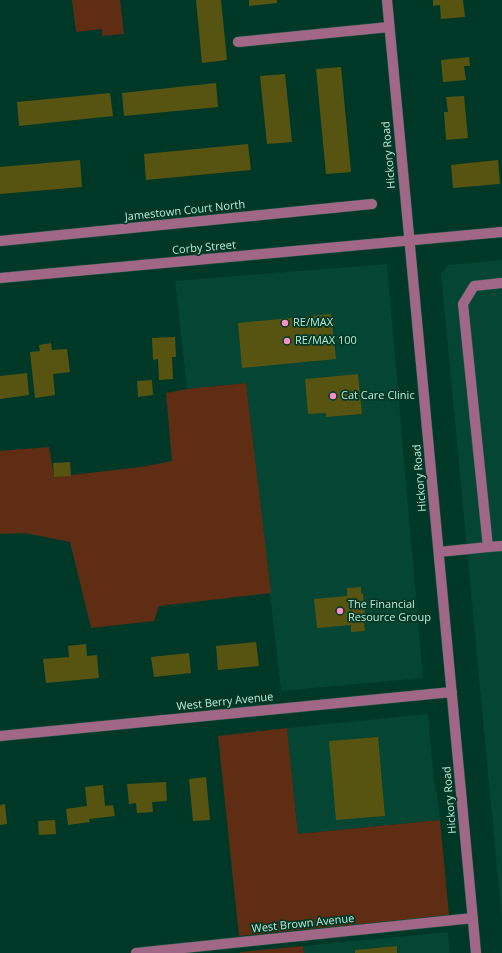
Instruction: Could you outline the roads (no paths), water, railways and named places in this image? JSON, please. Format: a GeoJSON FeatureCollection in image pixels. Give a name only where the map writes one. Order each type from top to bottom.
{"type":"FeatureCollection","features":[{"type":"Feature","properties":{"kind":"street","name":"Hickory Road"},"geometry":{"type":"LineString","coordinates":[[387,0],[476,953]]}},
{"type":"Feature","properties":{"kind":"street"},"geometry":{"type":"LineString","coordinates":[[238,42],[389,27]]}},
{"type":"Feature","properties":{"kind":"street","name":"Jamestown Court North"},"geometry":{"type":"LineString","coordinates":[[0,241],[372,204]]}},
{"type":"Feature","properties":{"kind":"street","name":"Corby Street"},"geometry":{"type":"LineString","coordinates":[[0,278],[502,232]]}},
{"type":"Feature","properties":{"kind":"street"},"geometry":{"type":"LineString","coordinates":[[488,547],[463,304],[474,286],[502,283]]}},
{"type":"Feature","properties":{"kind":"street"},"geometry":{"type":"LineString","coordinates":[[439,552],[502,546]]}},
{"type":"Feature","properties":{"kind":"street","name":"West Berry Avenue"},"geometry":{"type":"LineString","coordinates":[[0,736],[452,692]]}},
{"type":"Feature","properties":{"kind":"street","name":"West Brown Avenue"},"geometry":{"type":"LineString","coordinates":[[136,953],[473,918]]}},
{"type":"Feature","properties":{"kind":"place","name":"RE/MAX"},"geometry":{"type":"Point","coordinates":[285,323]}},
{"type":"Feature","properties":{"kind":"place","name":"RE/MAX 100"},"geometry":{"type":"Point","coordinates":[287,341]}},
{"type":"Feature","properties":{"kind":"place","name":"Cat Care Clinic"},"geometry":{"type":"Point","coordinates":[333,396]}},
{"type":"Feature","properties":{"kind":"place","name":"The Financial Resource Group"},"geometry":{"type":"Point","coordinates":[340,611]}}]}
